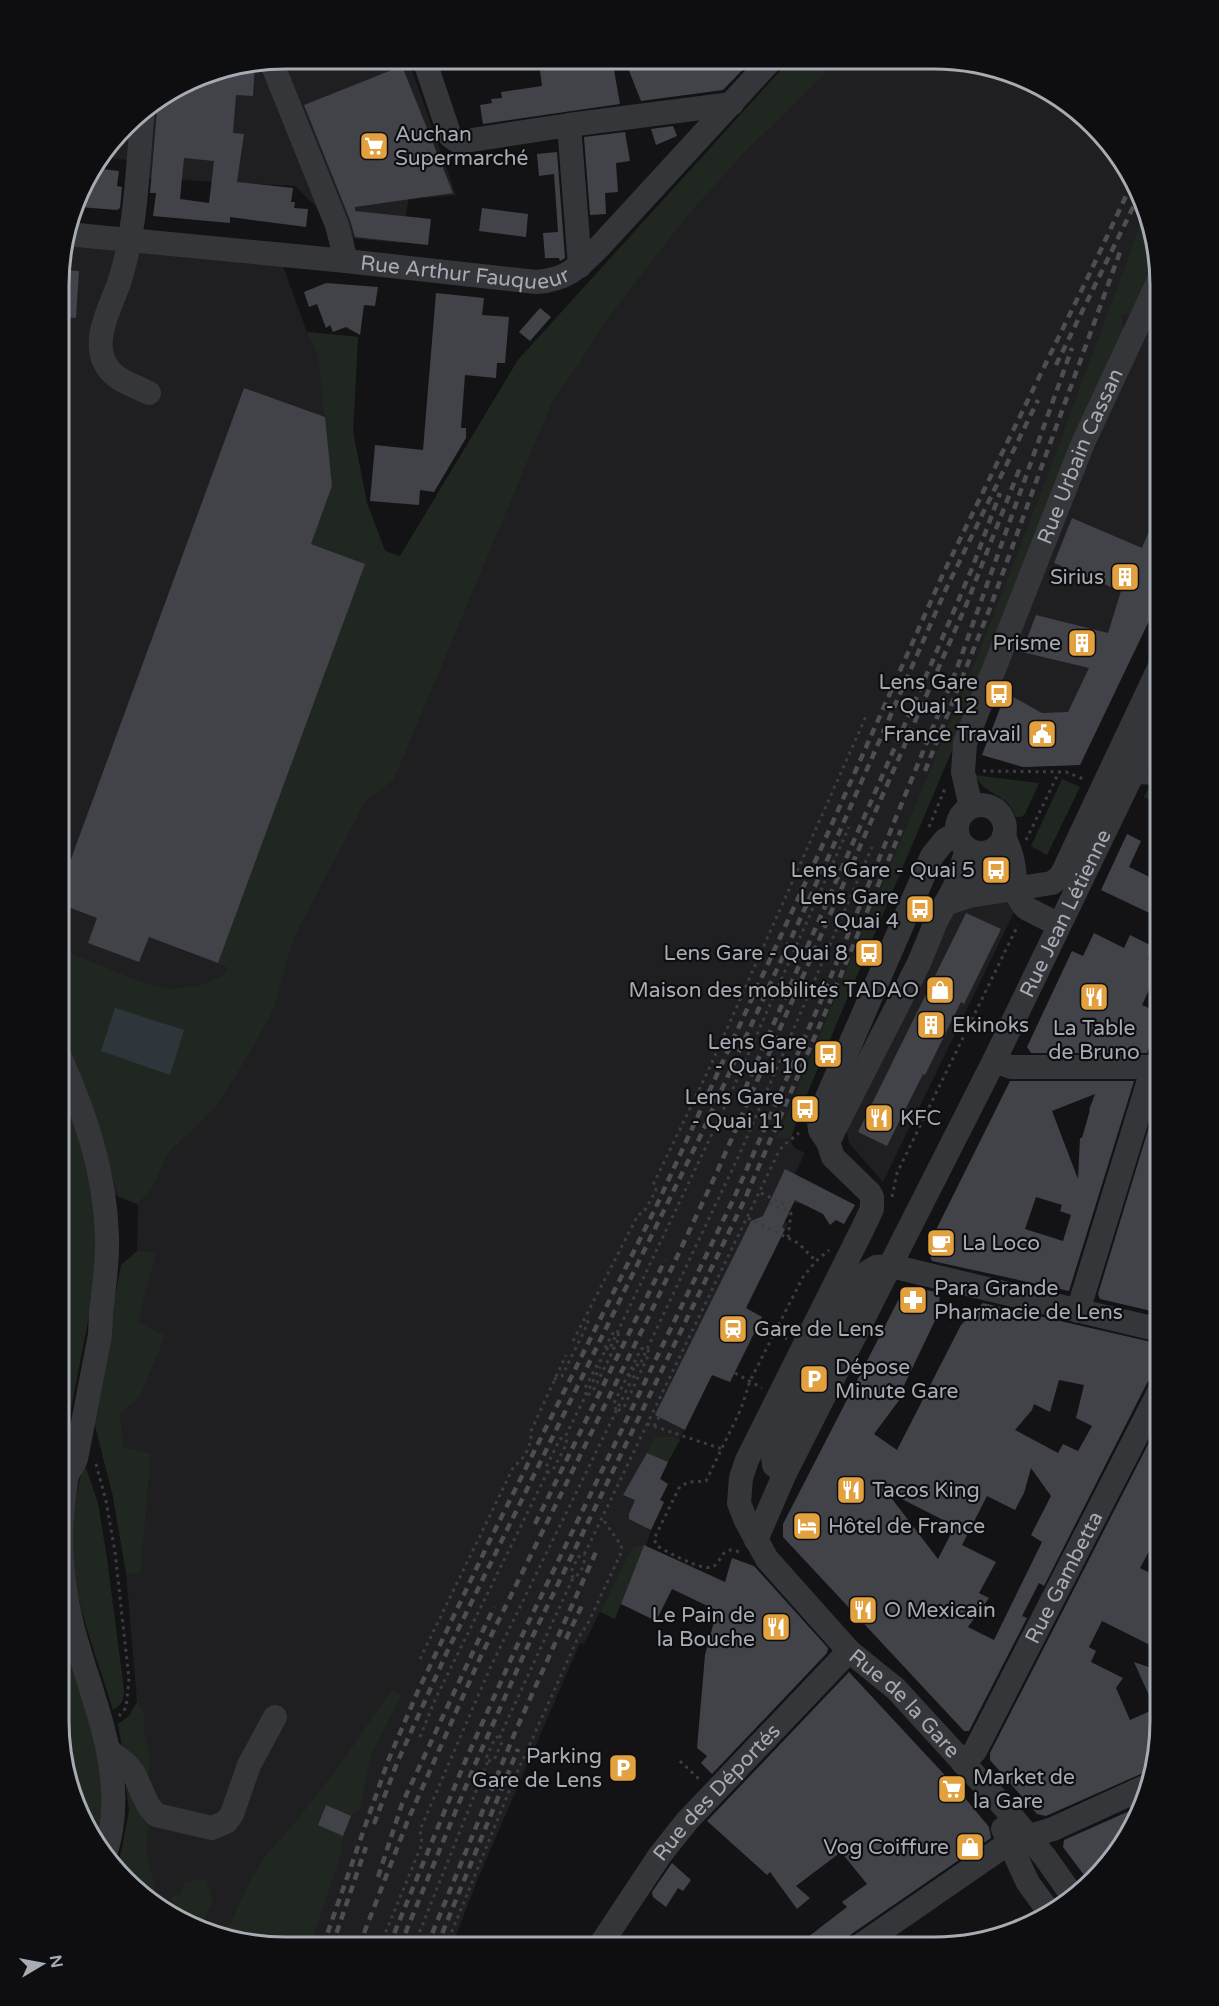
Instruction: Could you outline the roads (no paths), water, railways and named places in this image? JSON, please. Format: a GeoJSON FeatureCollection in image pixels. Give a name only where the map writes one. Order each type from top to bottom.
{"type":"FeatureCollection","features":[{"type":"Feature","properties":{"kind":"street"},"geometry":{"type":"LineString","coordinates":[[274,69],[337,225],[346,261]]}},
{"type":"Feature","properties":{"kind":"street"},"geometry":{"type":"LineString","coordinates":[[427,69],[450,136],[459,142],[732,104]]}},
{"type":"Feature","properties":{"kind":"street","name":"Rue Arthur Fauqueur"},"geometry":{"type":"LineString","coordinates":[[75,235],[537,282],[558,279],[580,266],[763,69]]}},
{"type":"Feature","properties":{"kind":"street"},"geometry":{"type":"LineString","coordinates":[[673,111],[687,152]]}},
{"type":"Feature","properties":{"kind":"street"},"geometry":{"type":"LineString","coordinates":[[142,124],[130,240],[106,318],[101,351],[104,363],[114,376],[149,393]]}},
{"type":"Feature","properties":{"kind":"street"},"geometry":{"type":"LineString","coordinates":[[569,125],[580,266]]}},
{"type":"Feature","properties":{"kind":"street","name":"Rue Urbain Cassan"},"geometry":{"type":"LineString","coordinates":[[971,807],[963,772],[965,743],[1083,443],[1150,298]]}},
{"type":"Feature","properties":{"kind":"street"},"geometry":{"type":"LineString","coordinates":[[951,894],[1022,898],[1052,883],[1060,876],[1150,687]]}},
{"type":"Feature","properties":{"kind":"street","name":"Rue Jean Létienne"},"geometry":{"type":"LineString","coordinates":[[748,1538],[785,1473],[891,1266],[994,1061],[1150,738]]}},
{"type":"Feature","properties":{"kind":"street"},"geometry":{"type":"LineString","coordinates":[[1134,772],[1150,773]]}},
{"type":"Feature","properties":{"kind":"street"},"geometry":{"type":"LineString","coordinates":[[828,1142],[919,963],[951,894],[962,841],[960,818],[971,807],[984,806],[996,811],[1004,822],[1012,843],[1013,861],[1022,898],[1059,925]]}},
{"type":"Feature","properties":{"kind":"street"},"geometry":{"type":"LineString","coordinates":[[748,1538],[739,1503],[744,1468],[873,1204],[870,1193],[833,1157],[828,1142],[820,1130],[822,1109],[932,856],[945,840],[962,841],[975,852],[987,852],[997,846],[1012,843]]}},
{"type":"Feature","properties":{"kind":"street"},"geometry":{"type":"LineString","coordinates":[[951,894],[1000,858],[1012,843]]}},
{"type":"Feature","properties":{"kind":"street"},"geometry":{"type":"LineString","coordinates":[[994,1061],[1011,1067],[1150,1067]]}},
{"type":"Feature","properties":{"kind":"street"},"geometry":{"type":"LineString","coordinates":[[69,1079],[87,1123],[102,1185],[107,1237],[100,1335],[76,1459],[69,1473]]}},
{"type":"Feature","properties":{"kind":"street"},"geometry":{"type":"LineString","coordinates":[[1078,1311],[1150,1089]]}},
{"type":"Feature","properties":{"kind":"street"},"geometry":{"type":"LineString","coordinates":[[891,1266],[1150,1328]]}},
{"type":"Feature","properties":{"kind":"street","name":"Rue Gambetta"},"geometry":{"type":"LineString","coordinates":[[963,1763],[975,1750],[1150,1409]]}},
{"type":"Feature","properties":{"kind":"street","name":"Rue de la Gare"},"geometry":{"type":"LineString","coordinates":[[748,1538],[849,1651],[896,1689],[963,1763],[1019,1846],[1066,1891]]}},
{"type":"Feature","properties":{"kind":"street"},"geometry":{"type":"LineString","coordinates":[[69,1609],[108,1750],[113,1814],[107,1844]]}},
{"type":"Feature","properties":{"kind":"street"},"geometry":{"type":"LineString","coordinates":[[849,1651],[882,1692],[1019,1846],[1028,1883],[1045,1906]]}},
{"type":"Feature","properties":{"kind":"street","name":"Rue des Déportés"},"geometry":{"type":"LineString","coordinates":[[605,1937],[660,1855],[713,1793],[849,1651]]}},
{"type":"Feature","properties":{"kind":"street"},"geometry":{"type":"LineString","coordinates":[[108,1750],[133,1772],[148,1805],[156,1815],[212,1828],[226,1822],[232,1814],[249,1765],[276,1717]]}},
{"type":"Feature","properties":{"kind":"street"},"geometry":{"type":"LineString","coordinates":[[874,1937],[1019,1846],[1139,1790]]}},
{"type":"Feature","properties":{"kind":"railway"},"geometry":{"type":"LineString","coordinates":[[326,1937],[388,1761],[418,1691],[488,1544],[655,1209],[819,853],[943,574],[1128,191]]}},
{"type":"Feature","properties":{"kind":"railway"},"geometry":{"type":"LineString","coordinates":[[1056,365],[1135,204]]}},
{"type":"Feature","properties":{"kind":"railway"},"geometry":{"type":"LineString","coordinates":[[925,771],[990,608],[1120,252]]}},
{"type":"Feature","properties":{"kind":"railway"},"geometry":{"type":"LineString","coordinates":[[393,1937],[464,1764],[516,1648],[734,1198],[820,1003],[956,671],[1072,348]]}},
{"type":"Feature","properties":{"kind":"railway"},"geometry":{"type":"LineString","coordinates":[[374,1824],[397,1763],[447,1652],[699,1139],[828,858],[946,589],[1038,400]]}},
{"type":"Feature","properties":{"kind":"railway"},"geometry":{"type":"LineString","coordinates":[[362,1937],[408,1820],[480,1658],[651,1312],[717,1172],[967,603],[1021,465]]}},
{"type":"Feature","properties":{"kind":"railway"},"geometry":{"type":"LineString","coordinates":[[745,1089],[933,660],[973,566],[1000,493]]}},
{"type":"Feature","properties":{"kind":"railway"},"geometry":{"type":"LineString","coordinates":[[404,1937],[473,1769],[525,1652],[744,1201],[901,830]]}},
{"type":"Feature","properties":{"kind":"railway"},"geometry":{"type":"LineString","coordinates":[[535,1524],[665,1260]]}},
{"type":"Feature","properties":{"kind":"railway"},"geometry":{"type":"LineString","coordinates":[[431,1937],[516,1730],[596,1552]]}},
{"type":"Feature","properties":{"kind":"railway"},"geometry":{"type":"LineString","coordinates":[[566,1639],[584,1601]]}},
{"type":"Feature","properties":{"kind":"railway"},"geometry":{"type":"LineString","coordinates":[[378,1877],[402,1804],[494,1607]]}},
{"type":"Feature","properties":{"kind":"railway"},"geometry":{"type":"LineString","coordinates":[[441,1937],[518,1749]]}},
{"type":"Feature","properties":{"kind":"railway"},"geometry":{"type":"LineString","coordinates":[[335,1937],[366,1847]]}},
{"type":"Feature","properties":{"kind":"place","name":"Auchan Supermarché"},"geometry":{"type":"Point","coordinates":[374,146]}},
{"type":"Feature","properties":{"kind":"place","name":"Sirius"},"geometry":{"type":"Point","coordinates":[1125,577]}},
{"type":"Feature","properties":{"kind":"place","name":"Prisme"},"geometry":{"type":"Point","coordinates":[1082,643]}},
{"type":"Feature","properties":{"kind":"place","name":"Lens Gare - Quai 12"},"geometry":{"type":"Point","coordinates":[999,694]}},
{"type":"Feature","properties":{"kind":"place","name":"France Travail"},"geometry":{"type":"Point","coordinates":[1042,734]}},
{"type":"Feature","properties":{"kind":"place","name":"Lens Gare - Quai 5"},"geometry":{"type":"Point","coordinates":[996,870]}},
{"type":"Feature","properties":{"kind":"place","name":"Lens Gare - Quai 4"},"geometry":{"type":"Point","coordinates":[920,909]}},
{"type":"Feature","properties":{"kind":"place","name":"Lens Gare - Quai 8"},"geometry":{"type":"Point","coordinates":[869,953]}},
{"type":"Feature","properties":{"kind":"place","name":"Maison des mobilités TADAO"},"geometry":{"type":"Point","coordinates":[940,990]}},
{"type":"Feature","properties":{"kind":"place","name":"La Table de Bruno"},"geometry":{"type":"Point","coordinates":[1094,997]}},
{"type":"Feature","properties":{"kind":"place","name":"Ekinoks"},"geometry":{"type":"Point","coordinates":[931,1025]}},
{"type":"Feature","properties":{"kind":"place","name":"Lens Gare - Quai 10"},"geometry":{"type":"Point","coordinates":[828,1054]}},
{"type":"Feature","properties":{"kind":"place","name":"Lens Gare - Quai 11"},"geometry":{"type":"Point","coordinates":[805,1109]}},
{"type":"Feature","properties":{"kind":"place","name":"KFC"},"geometry":{"type":"Point","coordinates":[879,1118]}},
{"type":"Feature","properties":{"kind":"place","name":"La Loco"},"geometry":{"type":"Point","coordinates":[941,1243]}},
{"type":"Feature","properties":{"kind":"place","name":"Para Grande Pharmacie de Lens"},"geometry":{"type":"Point","coordinates":[913,1300]}},
{"type":"Feature","properties":{"kind":"place","name":"Gare de Lens"},"geometry":{"type":"Point","coordinates":[733,1329]}},
{"type":"Feature","properties":{"kind":"place","name":"Dépose Minute Gare"},"geometry":{"type":"Point","coordinates":[814,1379]}},
{"type":"Feature","properties":{"kind":"place","name":"Tacos King"},"geometry":{"type":"Point","coordinates":[851,1490]}},
{"type":"Feature","properties":{"kind":"place","name":"Hôtel de France"},"geometry":{"type":"Point","coordinates":[807,1526]}},
{"type":"Feature","properties":{"kind":"place","name":"O Mexicain"},"geometry":{"type":"Point","coordinates":[863,1610]}},
{"type":"Feature","properties":{"kind":"place","name":"Le Pain de la Bouche"},"geometry":{"type":"Point","coordinates":[776,1627]}},
{"type":"Feature","properties":{"kind":"place","name":"Parking Gare de Lens"},"geometry":{"type":"Point","coordinates":[623,1768]}},
{"type":"Feature","properties":{"kind":"place","name":"Market de la Gare"},"geometry":{"type":"Point","coordinates":[952,1789]}},
{"type":"Feature","properties":{"kind":"place","name":"Vog Coiffure"},"geometry":{"type":"Point","coordinates":[970,1847]}}]}
